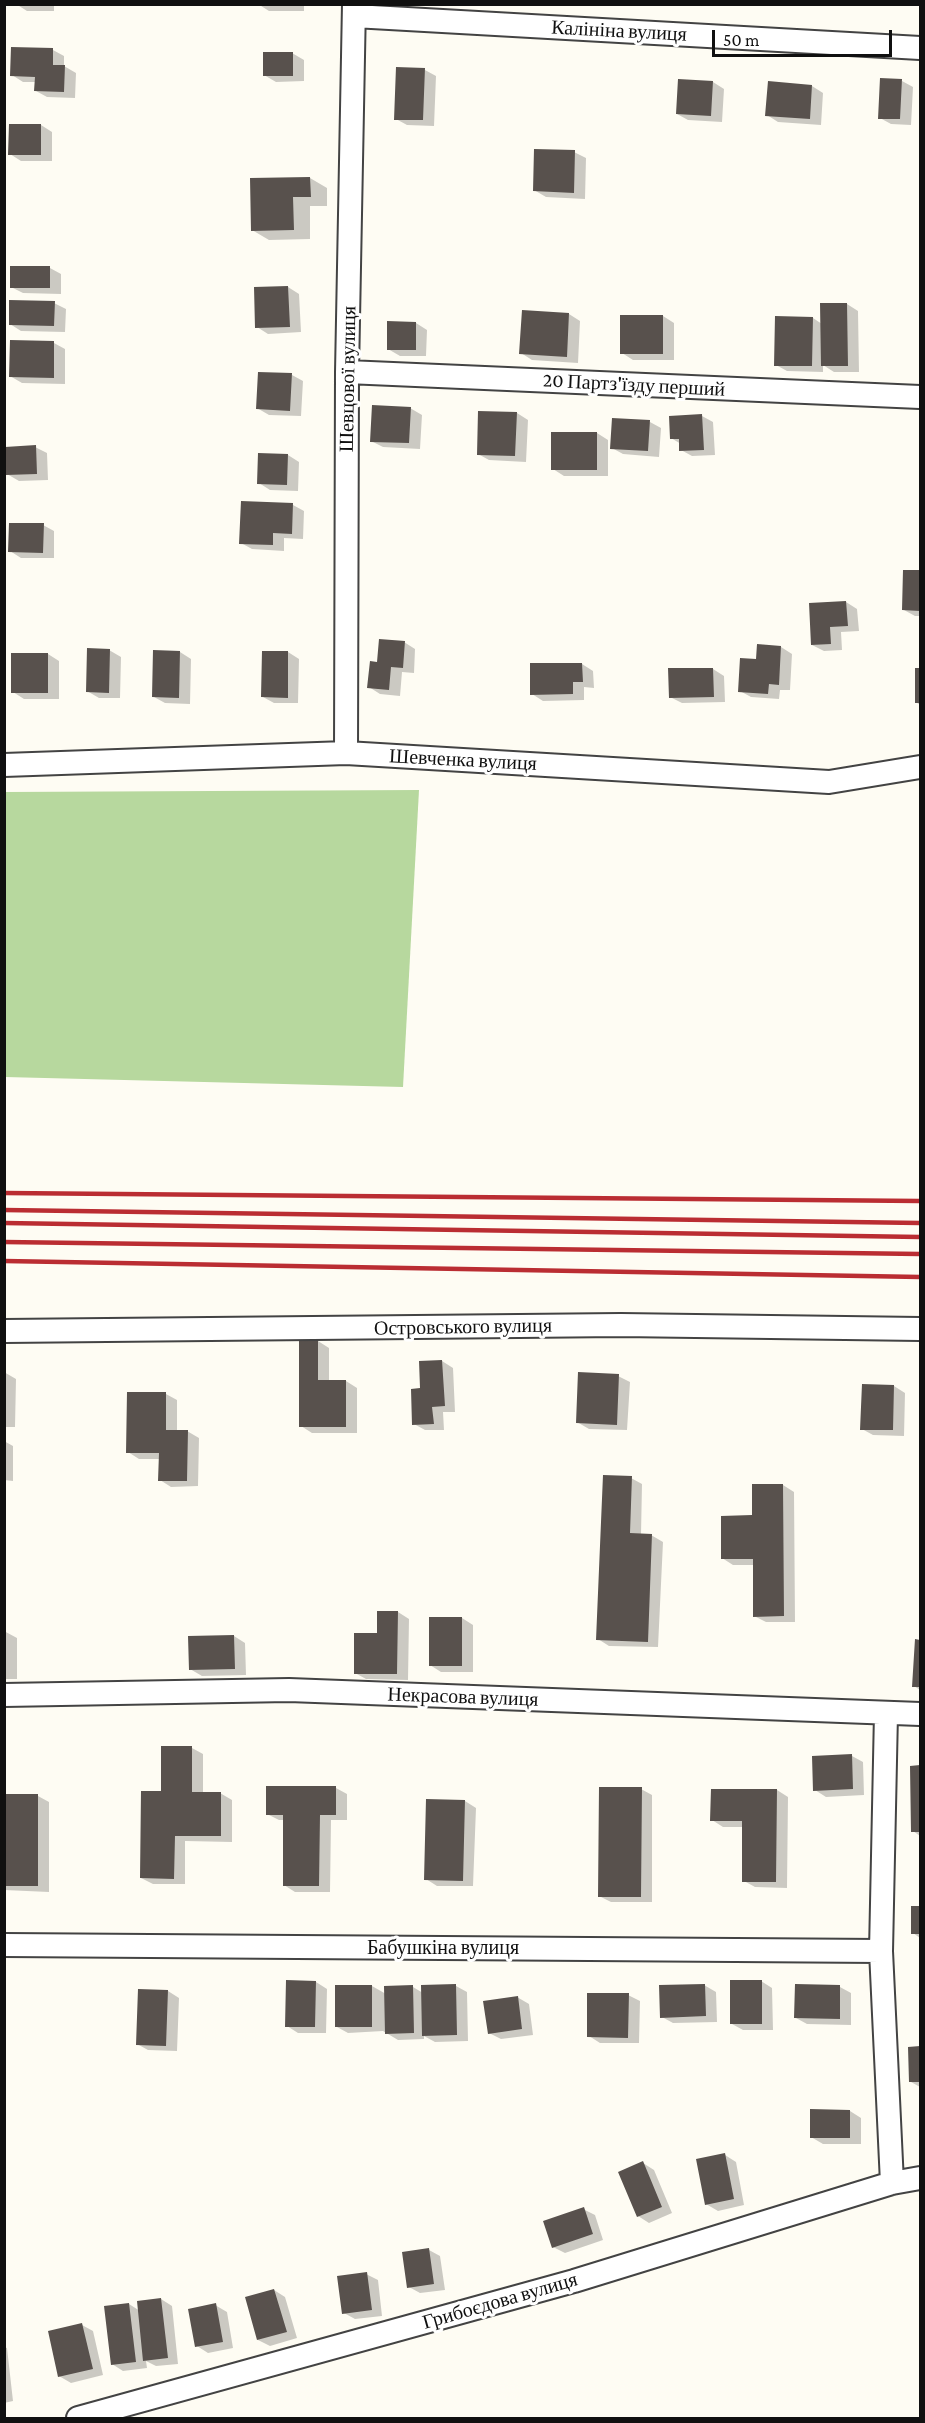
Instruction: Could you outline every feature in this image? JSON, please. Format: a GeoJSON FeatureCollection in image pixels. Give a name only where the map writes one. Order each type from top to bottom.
{"type":"FeatureCollection","features":[{"type":"Feature","properties":{"kind":"street","name":"Калініна вулиця"},"geometry":{"type":"LineString","coordinates":[[354,10],[921,48]]}},
{"type":"Feature","properties":{"kind":"street","name":"Шевцової вулиця"},"geometry":{"type":"LineString","coordinates":[[346,753],[347,372],[354,10]]}},
{"type":"Feature","properties":{"kind":"street","name":"20 Партз'їзду перший"},"geometry":{"type":"LineString","coordinates":[[347,372],[921,398]]}},
{"type":"Feature","properties":{"kind":"street","name":"Шевченка вулиця"},"geometry":{"type":"LineString","coordinates":[[4,765],[346,753],[829,782],[921,767]]}},
{"type":"Feature","properties":{"kind":"street","name":"Островського вулиця"},"geometry":{"type":"LineString","coordinates":[[4,1331],[621,1325],[921,1329]]}},
{"type":"Feature","properties":{"kind":"street","name":"Некрасова вулиця"},"geometry":{"type":"LineString","coordinates":[[4,1695],[289,1690],[921,1714]]}},
{"type":"Feature","properties":{"kind":"street"},"geometry":{"type":"LineString","coordinates":[[886,1713],[881,1952],[892,2183]]}},
{"type":"Feature","properties":{"kind":"street","name":"Бабушкіна вулиця"},"geometry":{"type":"LineString","coordinates":[[4,1945],[881,1952]]}},
{"type":"Feature","properties":{"kind":"street","name":"Грибоєдова вулиця"},"geometry":{"type":"LineString","coordinates":[[78,2418],[574,2281],[892,2183],[921,2178]]}},
{"type":"Feature","properties":{"kind":"green space"},"geometry":{"type":"Polygon","coordinates":[[[419,790],[403,1087],[5,1077],[5,792],[419,790]]]}},
{"type":"Feature","properties":{"kind":"building"},"geometry":{"type":"Polygon","coordinates":[[[11,47],[53,48],[53,65],[65,65],[64,92],[34,91],[35,77],[10,76],[11,47]]]}},
{"type":"Feature","properties":{"kind":"building"},"geometry":{"type":"Polygon","coordinates":[[[263,52],[293,52],[293,76],[263,76],[263,52]]]}},
{"type":"Feature","properties":{"kind":"building"},"geometry":{"type":"Polygon","coordinates":[[[396,67],[425,68],[423,120],[394,120],[396,67]]]}},
{"type":"Feature","properties":{"kind":"building"},"geometry":{"type":"Polygon","coordinates":[[[880,78],[902,79],[900,119],[878,119],[880,78]]]}},
{"type":"Feature","properties":{"kind":"building"},"geometry":{"type":"Polygon","coordinates":[[[678,79],[713,81],[711,116],[676,114],[678,79]]]}},
{"type":"Feature","properties":{"kind":"building"},"geometry":{"type":"Polygon","coordinates":[[[768,81],[812,85],[810,119],[765,116],[768,81]]]}},
{"type":"Feature","properties":{"kind":"building"},"geometry":{"type":"Polygon","coordinates":[[[9,124],[41,124],[41,155],[8,155],[9,124]]]}},
{"type":"Feature","properties":{"kind":"building"},"geometry":{"type":"Polygon","coordinates":[[[534,149],[575,150],[574,193],[533,191],[534,149]]]}},
{"type":"Feature","properties":{"kind":"building"},"geometry":{"type":"Polygon","coordinates":[[[310,177],[311,197],[293,197],[294,230],[251,231],[250,178],[310,177]]]}},
{"type":"Feature","properties":{"kind":"building"},"geometry":{"type":"Polygon","coordinates":[[[10,266],[50,266],[50,288],[10,288],[10,266]]]}},
{"type":"Feature","properties":{"kind":"building"},"geometry":{"type":"Polygon","coordinates":[[[288,286],[290,327],[255,328],[254,287],[288,286]]]}},
{"type":"Feature","properties":{"kind":"building"},"geometry":{"type":"Polygon","coordinates":[[[9,300],[55,301],[54,326],[9,325],[9,300]]]}},
{"type":"Feature","properties":{"kind":"building"},"geometry":{"type":"Polygon","coordinates":[[[820,303],[847,303],[848,366],[821,366],[820,303]]]}},
{"type":"Feature","properties":{"kind":"building"},"geometry":{"type":"Polygon","coordinates":[[[522,310],[569,313],[567,357],[519,354],[522,310]]]}},
{"type":"Feature","properties":{"kind":"building"},"geometry":{"type":"Polygon","coordinates":[[[620,315],[663,315],[663,354],[620,354],[620,315]]]}},
{"type":"Feature","properties":{"kind":"building"},"geometry":{"type":"Polygon","coordinates":[[[775,316],[813,317],[812,366],[774,366],[775,316]]]}},
{"type":"Feature","properties":{"kind":"building"},"geometry":{"type":"Polygon","coordinates":[[[387,321],[416,322],[416,350],[387,350],[387,321]]]}},
{"type":"Feature","properties":{"kind":"building"},"geometry":{"type":"Polygon","coordinates":[[[10,340],[54,341],[54,378],[9,377],[10,340]]]}},
{"type":"Feature","properties":{"kind":"building"},"geometry":{"type":"Polygon","coordinates":[[[258,372],[292,373],[290,411],[256,409],[258,372]]]}},
{"type":"Feature","properties":{"kind":"building"},"geometry":{"type":"Polygon","coordinates":[[[372,405],[411,407],[409,443],[370,442],[372,405]]]}},
{"type":"Feature","properties":{"kind":"building"},"geometry":{"type":"Polygon","coordinates":[[[478,411],[517,412],[515,456],[477,455],[478,411]]]}},
{"type":"Feature","properties":{"kind":"building"},"geometry":{"type":"Polygon","coordinates":[[[702,414],[704,450],[679,451],[679,439],[670,439],[669,416],[702,414]]]}},
{"type":"Feature","properties":{"kind":"building"},"geometry":{"type":"Polygon","coordinates":[[[612,418],[650,420],[648,451],[610,449],[612,418]]]}},
{"type":"Feature","properties":{"kind":"building"},"geometry":{"type":"Polygon","coordinates":[[[551,432],[597,432],[597,470],[551,470],[551,432]]]}},
{"type":"Feature","properties":{"kind":"building"},"geometry":{"type":"Polygon","coordinates":[[[36,445],[37,474],[6,475],[5,447],[36,445]]]}},
{"type":"Feature","properties":{"kind":"building"},"geometry":{"type":"Polygon","coordinates":[[[258,453],[288,454],[287,485],[257,484],[258,453]]]}},
{"type":"Feature","properties":{"kind":"building"},"geometry":{"type":"Polygon","coordinates":[[[241,501],[293,503],[292,534],[273,533],[273,545],[239,544],[241,501]]]}},
{"type":"Feature","properties":{"kind":"building"},"geometry":{"type":"Polygon","coordinates":[[[9,523],[44,523],[43,553],[8,552],[9,523]]]}},
{"type":"Feature","properties":{"kind":"building"},"geometry":{"type":"Polygon","coordinates":[[[903,570],[920,570],[920,611],[902,610],[903,570]]]}},
{"type":"Feature","properties":{"kind":"building"},"geometry":{"type":"Polygon","coordinates":[[[846,601],[848,626],[830,627],[831,644],[811,645],[809,603],[846,601]]]}},
{"type":"Feature","properties":{"kind":"building"},"geometry":{"type":"Polygon","coordinates":[[[379,639],[405,641],[403,668],[391,667],[389,690],[367,688],[370,661],[377,662],[379,639]]]}},
{"type":"Feature","properties":{"kind":"building"},"geometry":{"type":"Polygon","coordinates":[[[757,644],[781,646],[779,685],[769,684],[768,694],[738,692],[740,658],[756,659],[757,644]]]}},
{"type":"Feature","properties":{"kind":"building"},"geometry":{"type":"Polygon","coordinates":[[[87,648],[110,649],[109,693],[86,692],[87,648]]]}},
{"type":"Feature","properties":{"kind":"building"},"geometry":{"type":"Polygon","coordinates":[[[153,650],[180,651],[179,698],[152,697],[153,650]]]}},
{"type":"Feature","properties":{"kind":"building"},"geometry":{"type":"Polygon","coordinates":[[[262,651],[288,651],[288,698],[261,697],[262,651]]]}},
{"type":"Feature","properties":{"kind":"building"},"geometry":{"type":"Polygon","coordinates":[[[11,653],[48,653],[48,693],[11,693],[11,653]]]}},
{"type":"Feature","properties":{"kind":"building"},"geometry":{"type":"Polygon","coordinates":[[[530,663],[582,663],[583,682],[573,682],[573,694],[530,695],[530,663]]]}},
{"type":"Feature","properties":{"kind":"building"},"geometry":{"type":"Polygon","coordinates":[[[668,668],[713,668],[714,697],[669,698],[668,668]]]}},
{"type":"Feature","properties":{"kind":"building"},"geometry":{"type":"Polygon","coordinates":[[[915,668],[920,668],[920,703],[915,703],[915,668]]]}},
{"type":"Feature","properties":{"kind":"building"},"geometry":{"type":"Polygon","coordinates":[[[299,1340],[318,1340],[318,1380],[346,1380],[346,1427],[299,1427],[299,1340]]]}},
{"type":"Feature","properties":{"kind":"building"},"geometry":{"type":"Polygon","coordinates":[[[442,1360],[445,1406],[432,1407],[434,1424],[412,1425],[411,1389],[420,1388],[419,1361],[442,1360]]]}},
{"type":"Feature","properties":{"kind":"building"},"geometry":{"type":"Polygon","coordinates":[[[578,1372],[619,1374],[617,1425],[576,1423],[578,1372]]]}},
{"type":"Feature","properties":{"kind":"building"},"geometry":{"type":"Polygon","coordinates":[[[862,1384],[894,1385],[893,1430],[860,1430],[862,1384]]]}},
{"type":"Feature","properties":{"kind":"building"},"geometry":{"type":"Polygon","coordinates":[[[127,1392],[166,1392],[166,1430],[188,1430],[187,1481],[158,1481],[159,1453],[126,1453],[127,1392]]]}},
{"type":"Feature","properties":{"kind":"building"},"geometry":{"type":"Polygon","coordinates":[[[603,1475],[632,1476],[630,1533],[652,1534],[648,1642],[596,1640],[603,1475]]]}},
{"type":"Feature","properties":{"kind":"building"},"geometry":{"type":"Polygon","coordinates":[[[752,1484],[783,1484],[784,1616],[753,1617],[753,1559],[721,1559],[721,1516],[752,1515],[752,1484]]]}},
{"type":"Feature","properties":{"kind":"building"},"geometry":{"type":"Polygon","coordinates":[[[377,1611],[398,1611],[397,1674],[354,1674],[354,1633],[377,1633],[377,1611]]]}},
{"type":"Feature","properties":{"kind":"building"},"geometry":{"type":"Polygon","coordinates":[[[429,1617],[462,1617],[462,1666],[429,1666],[429,1617]]]}},
{"type":"Feature","properties":{"kind":"building"},"geometry":{"type":"Polygon","coordinates":[[[234,1635],[235,1669],[189,1670],[188,1636],[234,1635]]]}},
{"type":"Feature","properties":{"kind":"building"},"geometry":{"type":"Polygon","coordinates":[[[915,1639],[920,1640],[920,1687],[912,1687],[915,1639]]]}},
{"type":"Feature","properties":{"kind":"building"},"geometry":{"type":"Polygon","coordinates":[[[161,1746],[192,1746],[192,1792],[221,1792],[221,1836],[175,1836],[174,1879],[140,1878],[141,1791],[161,1791],[161,1746]]]}},
{"type":"Feature","properties":{"kind":"building"},"geometry":{"type":"Polygon","coordinates":[[[852,1754],[853,1789],[813,1791],[812,1756],[852,1754]]]}},
{"type":"Feature","properties":{"kind":"building"},"geometry":{"type":"Polygon","coordinates":[[[920,1765],[920,1832],[911,1832],[910,1766],[920,1765]]]}},
{"type":"Feature","properties":{"kind":"building"},"geometry":{"type":"Polygon","coordinates":[[[266,1786],[336,1786],[336,1815],[320,1815],[319,1886],[283,1886],[283,1815],[266,1815],[266,1786]]]}},
{"type":"Feature","properties":{"kind":"building"},"geometry":{"type":"Polygon","coordinates":[[[599,1787],[642,1787],[641,1897],[598,1897],[599,1787]]]}},
{"type":"Feature","properties":{"kind":"building"},"geometry":{"type":"Polygon","coordinates":[[[711,1789],[777,1789],[776,1882],[742,1882],[742,1821],[710,1821],[711,1789]]]}},
{"type":"Feature","properties":{"kind":"building"},"geometry":{"type":"Polygon","coordinates":[[[4,1794],[38,1794],[38,1886],[4,1886],[4,1794]]]}},
{"type":"Feature","properties":{"kind":"building"},"geometry":{"type":"Polygon","coordinates":[[[426,1799],[465,1800],[463,1881],[424,1880],[426,1799]]]}},
{"type":"Feature","properties":{"kind":"building"},"geometry":{"type":"Polygon","coordinates":[[[911,1906],[920,1906],[920,1934],[911,1934],[911,1906]]]}},
{"type":"Feature","properties":{"kind":"building"},"geometry":{"type":"Polygon","coordinates":[[[286,1980],[316,1981],[315,2027],[285,2027],[286,1980]]]}},
{"type":"Feature","properties":{"kind":"building"},"geometry":{"type":"Polygon","coordinates":[[[730,1980],[762,1980],[762,2024],[730,2024],[730,1980]]]}},
{"type":"Feature","properties":{"kind":"building"},"geometry":{"type":"Polygon","coordinates":[[[456,1984],[457,2035],[422,2036],[421,1985],[456,1984]]]}},
{"type":"Feature","properties":{"kind":"building"},"geometry":{"type":"Polygon","coordinates":[[[705,1984],[706,2016],[660,2018],[659,1985],[705,1984]]]}},
{"type":"Feature","properties":{"kind":"building"},"geometry":{"type":"Polygon","coordinates":[[[795,1984],[840,1985],[840,2019],[794,2018],[795,1984]]]}},
{"type":"Feature","properties":{"kind":"building"},"geometry":{"type":"Polygon","coordinates":[[[335,1985],[372,1985],[372,2027],[335,2027],[335,1985]]]}},
{"type":"Feature","properties":{"kind":"building"},"geometry":{"type":"Polygon","coordinates":[[[413,1985],[414,2033],[385,2034],[384,1986],[413,1985]]]}},
{"type":"Feature","properties":{"kind":"building"},"geometry":{"type":"Polygon","coordinates":[[[138,1989],[168,1990],[166,2046],[136,2045],[138,1989]]]}},
{"type":"Feature","properties":{"kind":"building"},"geometry":{"type":"Polygon","coordinates":[[[587,1993],[629,1993],[628,2038],[587,2037],[587,1993]]]}},
{"type":"Feature","properties":{"kind":"building"},"geometry":{"type":"Polygon","coordinates":[[[518,1996],[522,2029],[488,2034],[483,2001],[518,1996]]]}},
{"type":"Feature","properties":{"kind":"building"},"geometry":{"type":"Polygon","coordinates":[[[920,2046],[920,2082],[909,2082],[908,2047],[920,2046]]]}},
{"type":"Feature","properties":{"kind":"building"},"geometry":{"type":"Polygon","coordinates":[[[810,2109],[850,2110],[850,2138],[810,2138],[810,2109]]]}},
{"type":"Feature","properties":{"kind":"building"},"geometry":{"type":"Polygon","coordinates":[[[725,2153],[734,2199],[705,2205],[696,2159],[725,2153]]]}},
{"type":"Feature","properties":{"kind":"building"},"geometry":{"type":"Polygon","coordinates":[[[643,2161],[662,2207],[637,2217],[618,2172],[643,2161]]]}},
{"type":"Feature","properties":{"kind":"building"},"geometry":{"type":"Polygon","coordinates":[[[584,2207],[593,2234],[552,2248],[543,2221],[584,2207]]]}},
{"type":"Feature","properties":{"kind":"building"},"geometry":{"type":"Polygon","coordinates":[[[429,2248],[434,2284],[407,2288],[402,2252],[429,2248]]]}},
{"type":"Feature","properties":{"kind":"building"},"geometry":{"type":"Polygon","coordinates":[[[367,2272],[372,2310],[342,2314],[337,2276],[367,2272]]]}},
{"type":"Feature","properties":{"kind":"building"},"geometry":{"type":"Polygon","coordinates":[[[274,2289],[287,2332],[257,2340],[245,2297],[274,2289]]]}},
{"type":"Feature","properties":{"kind":"building"},"geometry":{"type":"Polygon","coordinates":[[[161,2298],[168,2358],[143,2361],[137,2301],[161,2298]]]}},
{"type":"Feature","properties":{"kind":"building"},"geometry":{"type":"Polygon","coordinates":[[[129,2303],[136,2362],[111,2365],[104,2306],[129,2303]]]}},
{"type":"Feature","properties":{"kind":"building"},"geometry":{"type":"Polygon","coordinates":[[[216,2303],[223,2342],[195,2347],[188,2309],[216,2303]]]}},
{"type":"Feature","properties":{"kind":"building"},"geometry":{"type":"Polygon","coordinates":[[[82,2323],[93,2369],[58,2377],[48,2331],[82,2323]]]}},
{"type":"Feature","properties":{"kind":"railway"},"geometry":{"type":"LineString","coordinates":[[4,1193],[920,1201]]}},
{"type":"Feature","properties":{"kind":"railway"},"geometry":{"type":"LineString","coordinates":[[4,1210],[920,1223]]}},
{"type":"Feature","properties":{"kind":"railway"},"geometry":{"type":"LineString","coordinates":[[4,1223],[920,1237]]}},
{"type":"Feature","properties":{"kind":"railway"},"geometry":{"type":"LineString","coordinates":[[4,1242],[920,1254]]}},
{"type":"Feature","properties":{"kind":"railway"},"geometry":{"type":"LineString","coordinates":[[4,1261],[920,1277]]}}]}
